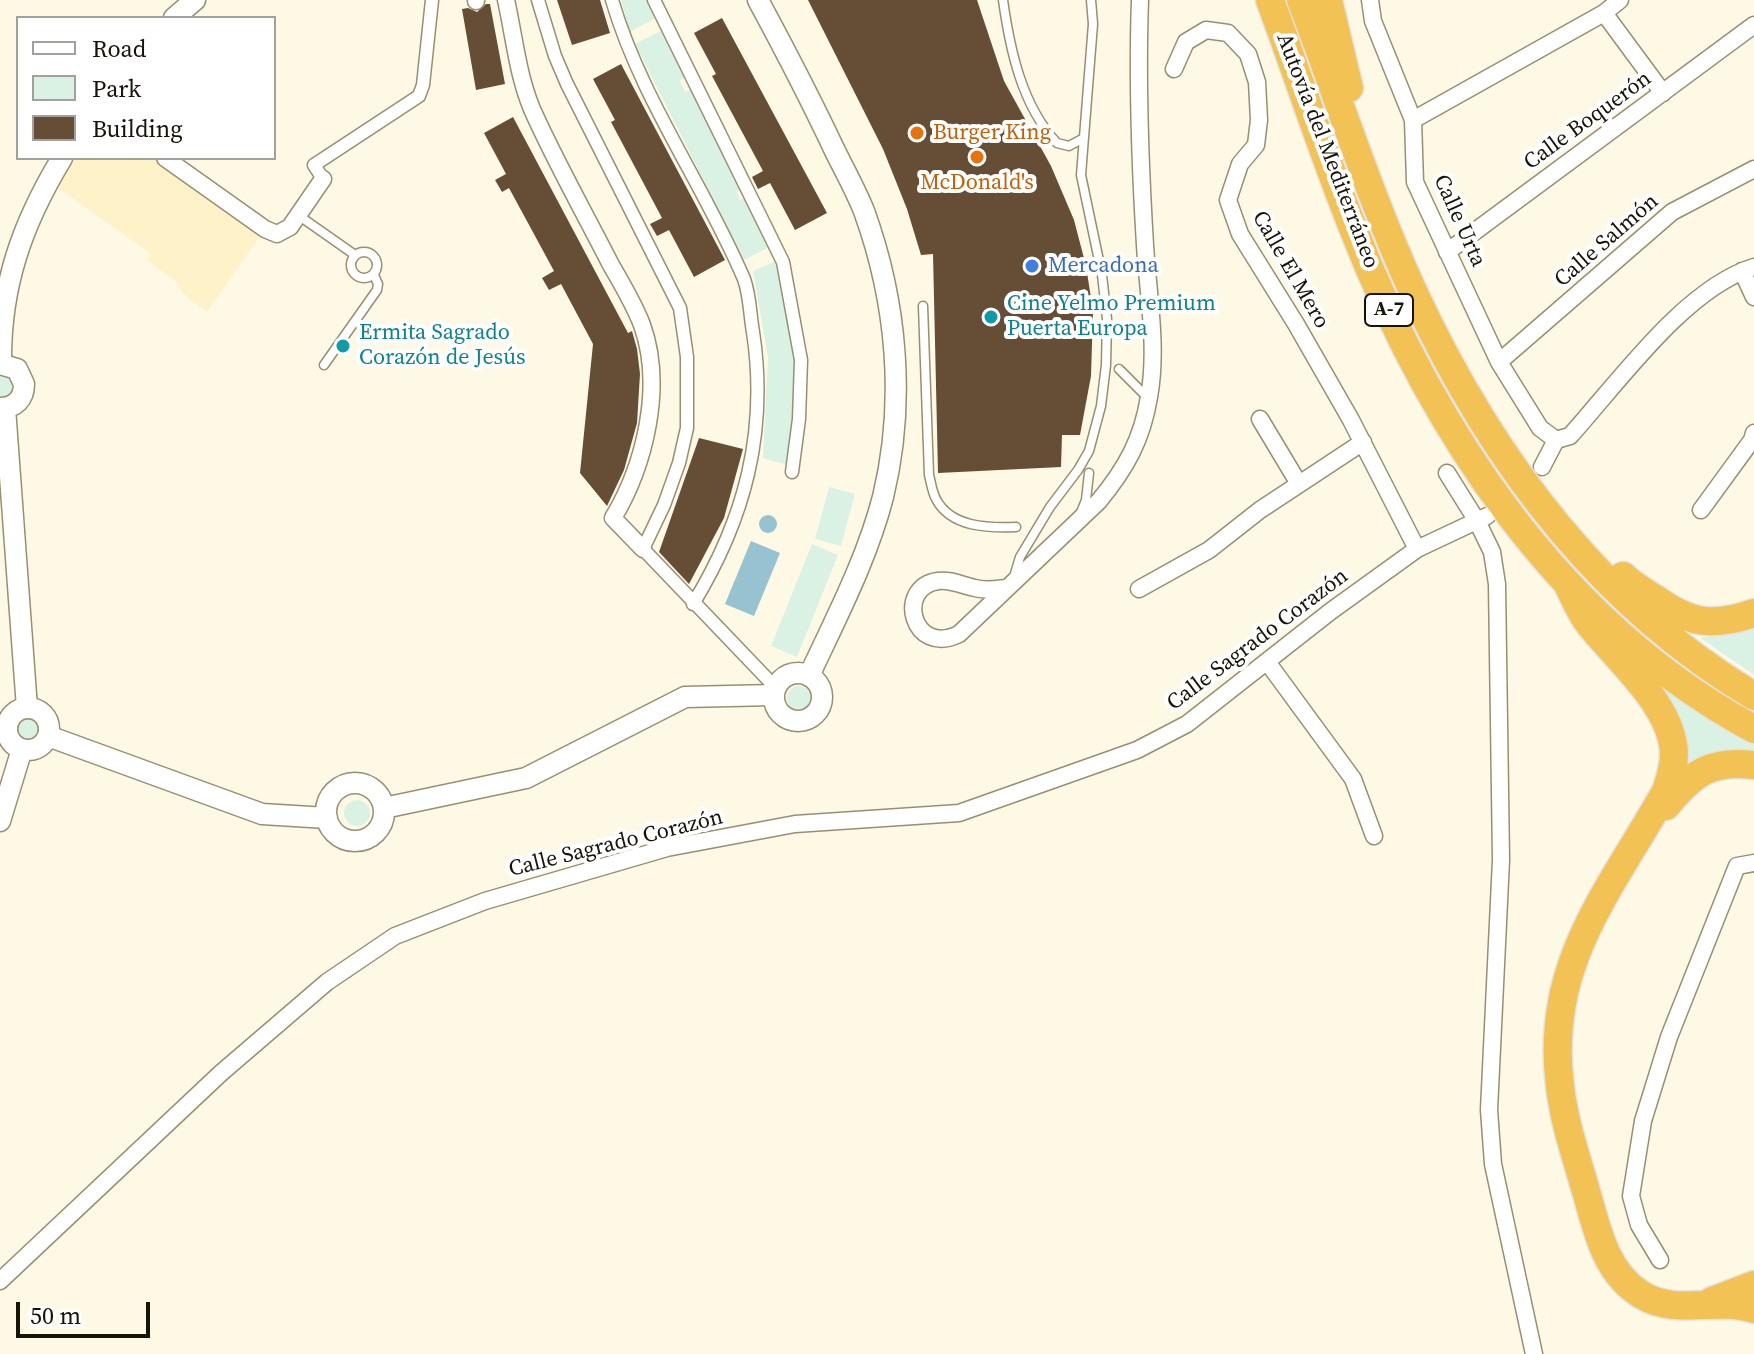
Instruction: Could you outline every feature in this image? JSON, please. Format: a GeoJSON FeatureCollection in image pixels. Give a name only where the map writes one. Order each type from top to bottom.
{"type":"FeatureCollection","features":[{"type":"Feature","properties":{"kind":"highway","name":"Autovía del Mediterráneo"},"geometry":{"type":"LineString","coordinates":[[1301,0],[1352,141],[1411,286],[1434,335],[1484,425],[1535,499],[1602,578],[1651,623],[1701,662],[1754,696]]}},
{"type":"Feature","properties":{"kind":"highway"},"geometry":{"type":"LineString","coordinates":[[1328,0],[1350,90],[1352,141]]}},
{"type":"Feature","properties":{"kind":"highway","name":"Autovía del Mediterráneo"},"geometry":{"type":"LineString","coordinates":[[1270,7],[1353,230],[1395,324],[1460,444],[1507,512],[1569,587],[1645,658],[1718,709],[1754,729]]}},
{"type":"Feature","properties":{"kind":"highway"},"geometry":{"type":"LineString","coordinates":[[1535,499],[1627,580],[1682,616],[1712,622],[1754,613]]}},
{"type":"Feature","properties":{"kind":"highway"},"geometry":{"type":"LineString","coordinates":[[1569,587],[1587,622],[1651,698],[1672,740],[1673,769],[1666,791],[1587,924],[1567,973],[1559,1011],[1557,1043],[1560,1086],[1570,1134],[1600,1239],[1612,1266],[1628,1285],[1642,1295],[1672,1306],[1729,1304],[1754,1309]]}},
{"type":"Feature","properties":{"kind":"highway"},"geometry":{"type":"LineString","coordinates":[[1627,857],[1670,801],[1700,771],[1715,765],[1754,765]]}},
{"type":"Feature","properties":{"kind":"highway"},"geometry":{"type":"LineString","coordinates":[[1700,1304],[1754,1285]]}},
{"type":"Feature","properties":{"kind":"street"},"geometry":{"type":"LineString","coordinates":[[176,16],[195,0]]}},
{"type":"Feature","properties":{"kind":"street"},"geometry":{"type":"LineString","coordinates":[[168,160],[272,233],[286,231],[323,179],[314,165],[419,96],[423,85],[432,0]]}},
{"type":"Feature","properties":{"kind":"street"},"geometry":{"type":"LineString","coordinates":[[506,0],[520,72],[536,119],[643,327],[650,373],[644,442],[632,483],[613,518],[775,692]]}},
{"type":"Feature","properties":{"kind":"street"},"geometry":{"type":"LineString","coordinates":[[538,0],[567,84],[680,308],[687,357],[687,428],[674,477],[643,549]]}},
{"type":"Feature","properties":{"kind":"street"},"geometry":{"type":"LineString","coordinates":[[612,0],[634,59],[745,282],[759,372],[755,449],[734,523],[709,578],[693,604]]}},
{"type":"Feature","properties":{"kind":"street"},"geometry":{"type":"LineString","coordinates":[[654,0],[783,262],[801,360],[799,419],[792,472]]}},
{"type":"Feature","properties":{"kind":"street"},"geometry":{"type":"LineString","coordinates":[[758,0],[805,87],[863,210],[886,285],[897,361],[894,428],[883,496],[851,587],[809,676]]}},
{"type":"Feature","properties":{"kind":"street"},"geometry":{"type":"LineString","coordinates":[[1009,585],[979,590],[943,580],[933,581],[917,594],[913,614],[922,631],[930,637],[950,639],[959,634],[1099,501],[1119,477],[1135,450],[1149,399],[1153,363],[1140,161],[1140,0]]}},
{"type":"Feature","properties":{"kind":"street","name":"Calle Urta"},"geometry":{"type":"LineString","coordinates":[[1370,0],[1373,21],[1413,120],[1415,182],[1499,362],[1540,428],[1556,440]]}},
{"type":"Feature","properties":{"kind":"street"},"geometry":{"type":"LineString","coordinates":[[1413,120],[1604,13],[1620,0]]}},
{"type":"Feature","properties":{"kind":"street"},"geometry":{"type":"LineString","coordinates":[[1604,13],[1663,93]]}},
{"type":"Feature","properties":{"kind":"street","name":"Calle Boquerón"},"geometry":{"type":"LineString","coordinates":[[1447,252],[1754,25]]}},
{"type":"Feature","properties":{"kind":"street","name":"Calle El Mero"},"geometry":{"type":"LineString","coordinates":[[1174,69],[1186,42],[1206,30],[1228,33],[1248,54],[1257,82],[1259,120],[1256,145],[1240,164],[1228,200],[1240,234],[1363,442],[1417,549]]}},
{"type":"Feature","properties":{"kind":"street"},"geometry":{"type":"LineString","coordinates":[[27,708],[2,408],[19,400],[24,384],[17,369],[0,364],[0,341],[12,265],[42,192],[61,160]]}},
{"type":"Feature","properties":{"kind":"street","name":"Calle Salmón"},"geometry":{"type":"LineString","coordinates":[[1499,362],[1672,212],[1754,169]]}},
{"type":"Feature","properties":{"kind":"street"},"geometry":{"type":"LineString","coordinates":[[1542,467],[1556,440],[1570,436],[1683,311],[1719,282],[1748,269],[1754,297]]}},
{"type":"Feature","properties":{"kind":"street"},"geometry":{"type":"LineString","coordinates":[[1260,419],[1299,484]]}},
{"type":"Feature","properties":{"kind":"street"},"geometry":{"type":"LineString","coordinates":[[1701,510],[1753,438]]}},
{"type":"Feature","properties":{"kind":"street"},"geometry":{"type":"LineString","coordinates":[[1139,589],[1209,550],[1260,510],[1363,442]]}},
{"type":"Feature","properties":{"kind":"street"},"geometry":{"type":"LineString","coordinates":[[1447,473],[1482,519],[1497,584],[1501,860],[1490,1142],[1534,1354]]}},
{"type":"Feature","properties":{"kind":"street","name":"Calle Sagrado Corazón"},"geometry":{"type":"LineString","coordinates":[[0,1281],[221,1073],[327,982],[395,936],[485,901],[667,848],[795,824],[959,813],[1137,750],[1187,724],[1331,611],[1417,549],[1482,519]]}},
{"type":"Feature","properties":{"kind":"street"},"geometry":{"type":"LineString","coordinates":[[1268,663],[1353,779],[1374,836]]}},
{"type":"Feature","properties":{"kind":"street"},"geometry":{"type":"LineString","coordinates":[[794,673],[809,676],[820,687],[819,710],[807,720],[791,720],[778,711],[775,692],[780,681],[794,673]]}},
{"type":"Feature","properties":{"kind":"street"},"geometry":{"type":"LineString","coordinates":[[384,808],[526,778],[685,697],[775,692]]}},
{"type":"Feature","properties":{"kind":"street"},"geometry":{"type":"LineString","coordinates":[[27,708],[44,714],[50,727],[48,736],[38,748],[22,749],[10,740],[7,728],[12,715],[27,708]]}},
{"type":"Feature","properties":{"kind":"street"},"geometry":{"type":"LineString","coordinates":[[48,736],[262,814],[327,818]]}},
{"type":"Feature","properties":{"kind":"street"},"geometry":{"type":"LineString","coordinates":[[0,821],[22,749]]}},
{"type":"Feature","properties":{"kind":"street"},"geometry":{"type":"LineString","coordinates":[[351,784],[360,784],[376,792],[384,808],[380,828],[365,840],[345,840],[337,835],[327,818],[329,800],[342,787],[351,784]]}},
{"type":"Feature","properties":{"kind":"street"},"geometry":{"type":"LineString","coordinates":[[1660,1260],[1639,1225],[1631,1196],[1643,1121],[1669,1037],[1737,866],[1754,863]]}},
{"type":"Feature","properties":{"kind":"lane"},"geometry":{"type":"LineString","coordinates":[[1003,0],[1008,35],[1035,114],[1057,143],[1069,146],[1082,139]]}},
{"type":"Feature","properties":{"kind":"lane"},"geometry":{"type":"LineString","coordinates":[[1009,585],[1020,557],[1089,451],[1101,406],[1107,319],[1102,275],[1081,175],[1091,55],[1091,0]]}},
{"type":"Feature","properties":{"kind":"lane"},"geometry":{"type":"LineString","coordinates":[[298,215],[355,255]]}},
{"type":"Feature","properties":{"kind":"lane"},"geometry":{"type":"LineString","coordinates":[[324,365],[377,290],[374,275],[378,264],[372,254],[360,252],[355,255],[351,266],[353,272],[362,279],[374,275]]}},
{"type":"Feature","properties":{"kind":"lane"},"geometry":{"type":"LineString","coordinates":[[923,306],[929,475],[936,500],[956,519],[986,529],[1016,527]]}},
{"type":"Feature","properties":{"kind":"lane"},"geometry":{"type":"LineString","coordinates":[[1119,369],[1149,399]]}},
{"type":"Feature","properties":{"kind":"lane"},"geometry":{"type":"LineString","coordinates":[[1077,521],[1086,500],[1089,473]]}},
{"type":"Feature","properties":{"kind":"shaded area"},"geometry":{"type":"Polygon","coordinates":[[[61,160],[168,160],[265,229],[207,312],[187,297],[178,287],[179,284],[147,260],[150,253],[48,181],[61,160]]]}},
{"type":"Feature","properties":{"kind":"green space"},"geometry":{"type":"Polygon","coordinates":[[[621,0],[651,0],[657,17],[630,32],[621,0]]]}},
{"type":"Feature","properties":{"kind":"green space"},"geometry":{"type":"Polygon","coordinates":[[[663,30],[686,77],[680,80],[685,92],[691,89],[742,189],[737,192],[740,200],[747,197],[771,246],[744,260],[635,44],[663,30]]]}},
{"type":"Feature","properties":{"kind":"green space"},"geometry":{"type":"Polygon","coordinates":[[[776,261],[798,356],[787,465],[763,458],[768,357],[753,271],[776,261]]]}},
{"type":"Feature","properties":{"kind":"green space"},"geometry":{"type":"Polygon","coordinates":[[[0,373],[14,380],[14,394],[0,401],[0,373]]]}},
{"type":"Feature","properties":{"kind":"green space"},"geometry":{"type":"Polygon","coordinates":[[[829,487],[855,494],[841,546],[815,539],[829,487]]]}},
{"type":"Feature","properties":{"kind":"green space"},"geometry":{"type":"Polygon","coordinates":[[[812,544],[838,555],[797,657],[771,646],[812,544]]]}},
{"type":"Feature","properties":{"kind":"green space"},"geometry":{"type":"Polygon","coordinates":[[[1754,622],[1754,675],[1700,638],[1754,622]]]}},
{"type":"Feature","properties":{"kind":"green space"},"geometry":{"type":"Polygon","coordinates":[[[1653,684],[1662,685],[1754,741],[1754,758],[1679,781],[1653,684]]]}},
{"type":"Feature","properties":{"kind":"green space"},"geometry":{"type":"Polygon","coordinates":[[[799,686],[808,689],[811,698],[808,707],[799,710],[790,707],[787,698],[790,689],[799,686]]]}},
{"type":"Feature","properties":{"kind":"green space"},"geometry":{"type":"Polygon","coordinates":[[[25,717],[33,717],[40,728],[33,739],[25,739],[18,732],[18,724],[25,717]]]}},
{"type":"Feature","properties":{"kind":"green space"},"geometry":{"type":"Polygon","coordinates":[[[357,800],[366,804],[370,813],[366,822],[357,826],[348,822],[344,813],[348,804],[357,800]]]}},
{"type":"Feature","properties":{"kind":"water"},"geometry":{"type":"Polygon","coordinates":[[[764,515],[772,515],[777,524],[775,531],[764,533],[759,528],[759,520],[764,515]]]}},
{"type":"Feature","properties":{"kind":"water"},"geometry":{"type":"Polygon","coordinates":[[[751,541],[780,553],[754,616],[725,604],[751,541]]]}},
{"type":"Feature","properties":{"kind":"building"},"geometry":{"type":"Polygon","coordinates":[[[557,0],[600,0],[610,33],[572,45],[557,0]]]}},
{"type":"Feature","properties":{"kind":"building"},"geometry":{"type":"Polygon","coordinates":[[[808,0],[977,0],[1004,81],[1051,166],[1074,220],[1086,266],[1093,311],[1091,376],[1080,435],[1062,435],[1061,467],[938,473],[933,254],[921,255],[883,149],[808,0]]]}},
{"type":"Feature","properties":{"kind":"building"},"geometry":{"type":"Polygon","coordinates":[[[490,4],[505,84],[476,90],[462,9],[477,12],[490,4]]]}},
{"type":"Feature","properties":{"kind":"building"},"geometry":{"type":"Polygon","coordinates":[[[722,18],[827,213],[795,230],[770,183],[758,189],[752,177],[763,171],[712,76],[716,74],[694,33],[722,18]]]}},
{"type":"Feature","properties":{"kind":"building"},"geometry":{"type":"Polygon","coordinates":[[[621,64],[725,260],[694,277],[669,230],[657,236],[650,224],[662,218],[611,122],[615,120],[593,79],[621,64]]]}},
{"type":"Feature","properties":{"kind":"building"},"geometry":{"type":"Polygon","coordinates":[[[513,117],[628,333],[632,331],[637,349],[640,374],[637,423],[624,470],[607,506],[580,473],[593,344],[561,284],[549,290],[542,278],[554,271],[509,188],[502,192],[495,180],[506,174],[484,133],[513,117]]]}},
{"type":"Feature","properties":{"kind":"building"},"geometry":{"type":"Polygon","coordinates":[[[699,438],[743,449],[724,518],[689,584],[659,552],[699,438]]]}},
{"type":"Feature","properties":{"kind":"place","name":"Burger King"},"geometry":{"type":"Point","coordinates":[917,133]}},
{"type":"Feature","properties":{"kind":"place","name":"McDonald's"},"geometry":{"type":"Point","coordinates":[977,157]}},
{"type":"Feature","properties":{"kind":"place","name":"Mercadona"},"geometry":{"type":"Point","coordinates":[1032,266]}},
{"type":"Feature","properties":{"kind":"place","name":"Cine Yelmo Premium Puerta Europa"},"geometry":{"type":"Point","coordinates":[991,317]}},
{"type":"Feature","properties":{"kind":"place","name":"Ermita Sagrado Corazón de Jesús"},"geometry":{"type":"Point","coordinates":[343,346]}}]}
